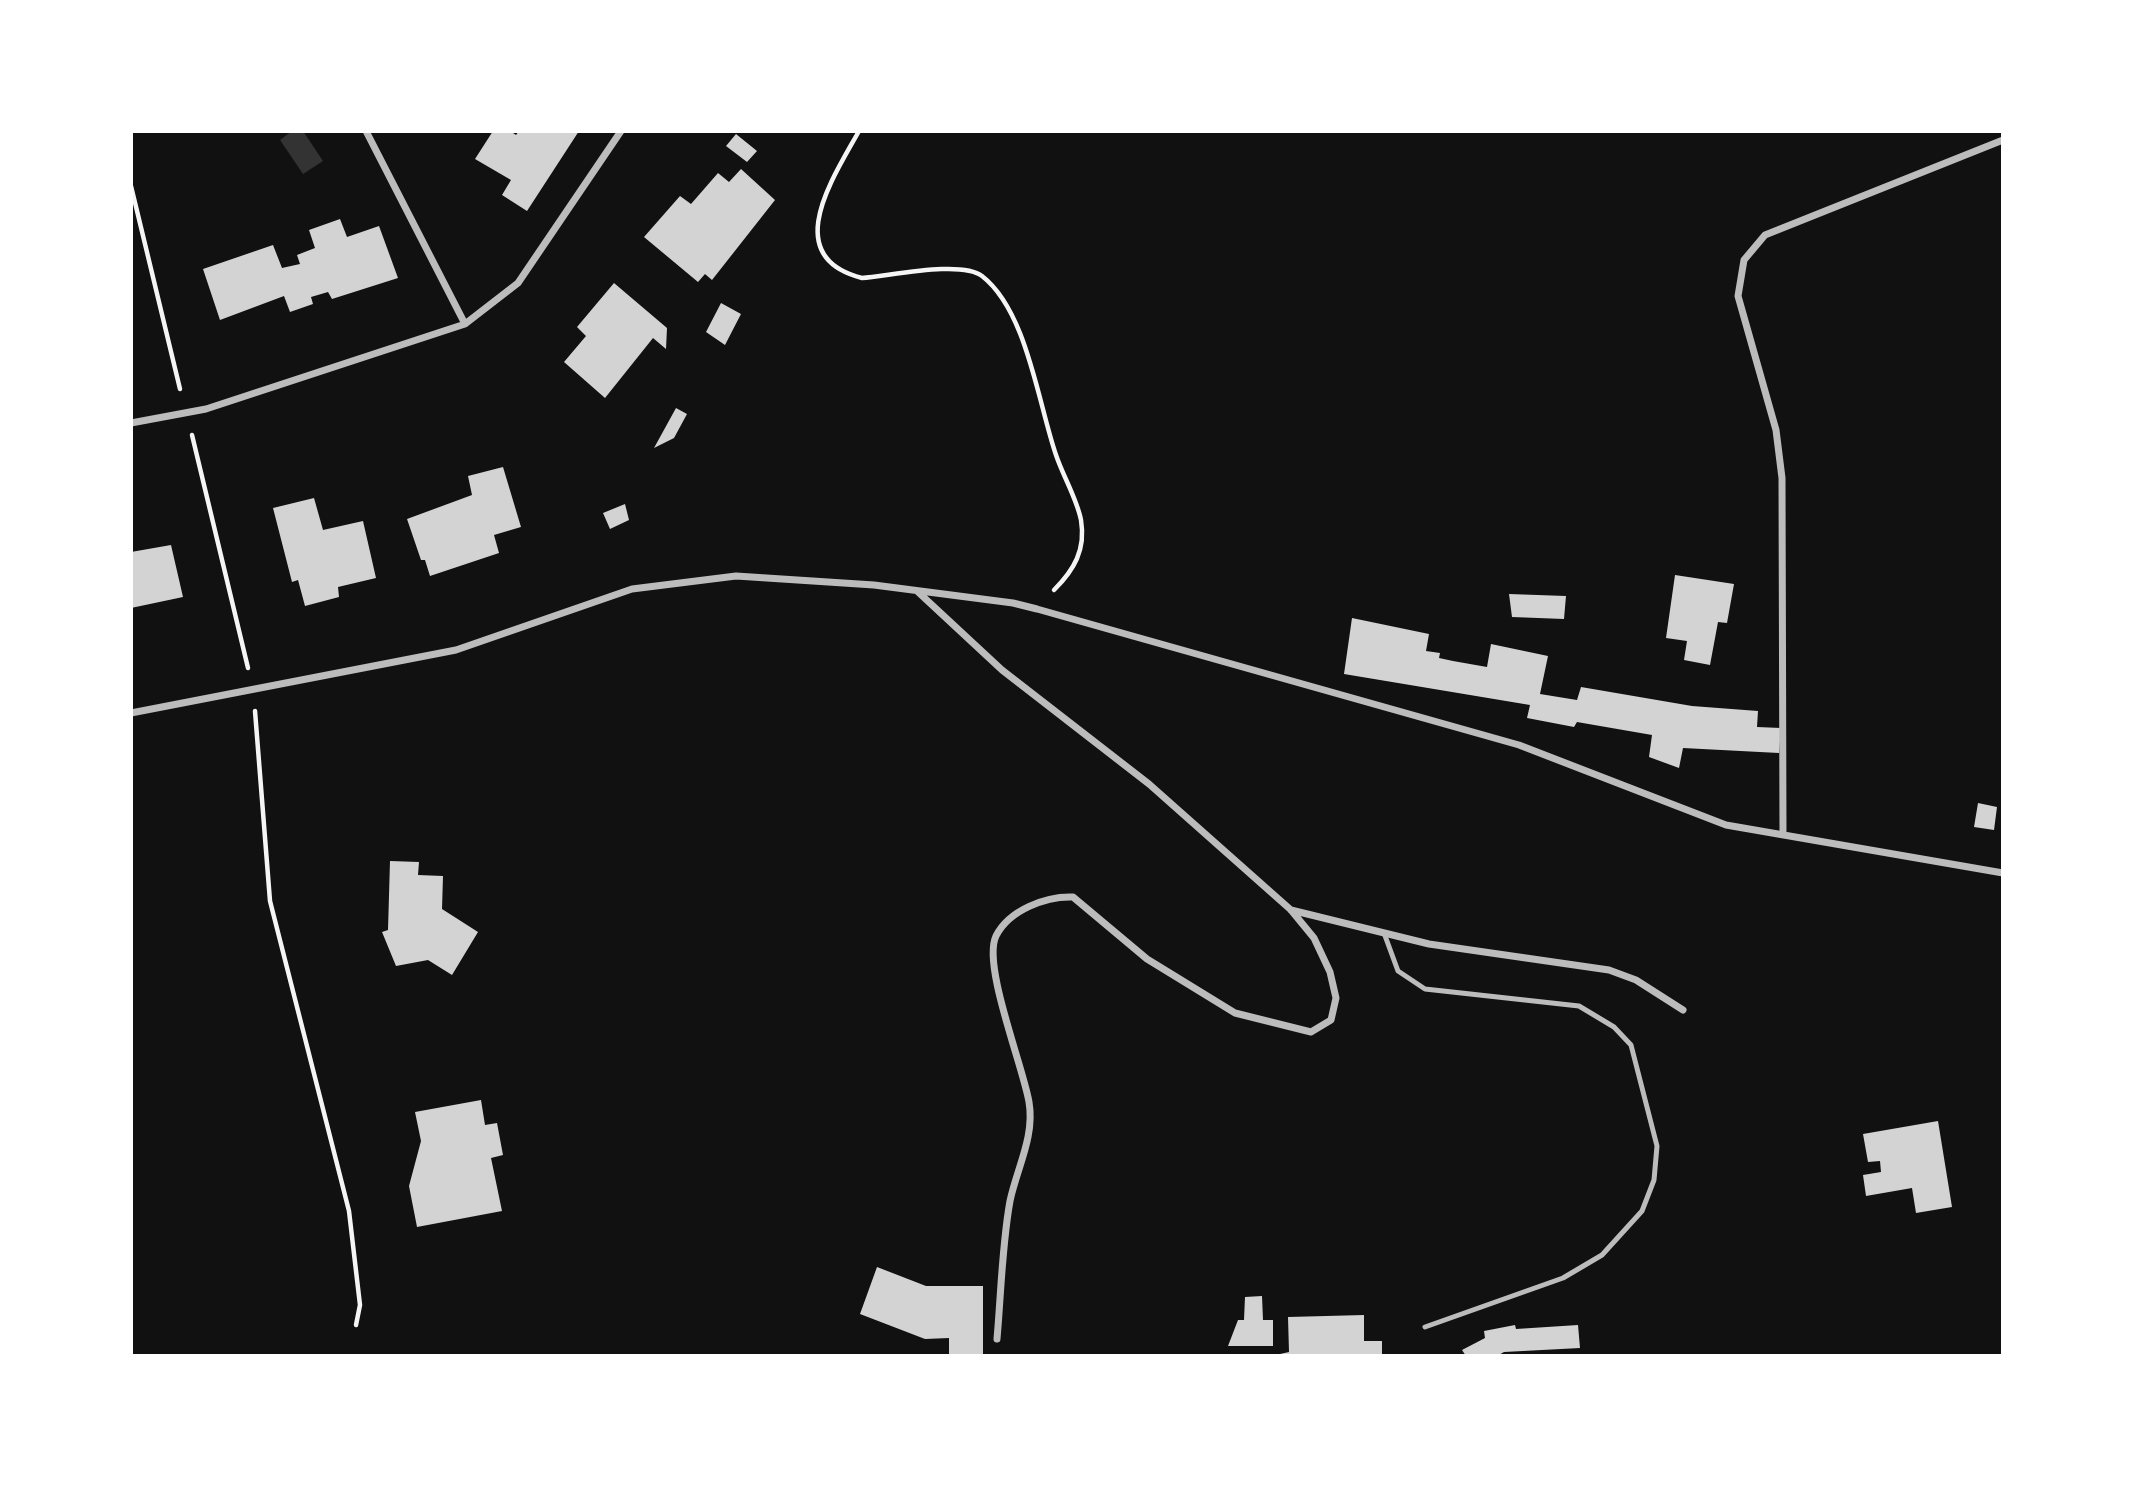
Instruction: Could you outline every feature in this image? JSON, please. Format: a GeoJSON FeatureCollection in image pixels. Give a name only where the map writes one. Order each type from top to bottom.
{"type":"FeatureCollection","features":[{"type":"Feature","properties":{"kind":"street"},"geometry":{"type":"LineString","coordinates":[[366,131],[465,324]]}},
{"type":"Feature","properties":{"kind":"street"},"geometry":{"type":"LineString","coordinates":[[131,423],[206,409],[465,324],[518,283],[621,131]]}},
{"type":"Feature","properties":{"kind":"street"},"geometry":{"type":"LineString","coordinates":[[1783,835],[1782,478],[1776,430],[1738,296],[1744,260],[1765,235],[2003,140]]}},
{"type":"Feature","properties":{"kind":"street"},"geometry":{"type":"LineString","coordinates":[[131,713],[456,650],[632,589],[736,576],[917,590],[1037,609],[1519,745],[1726,825],[2003,873]]}},
{"type":"Feature","properties":{"kind":"street"},"geometry":{"type":"LineString","coordinates":[[917,590],[1002,670],[1149,784],[1291,910],[1314,938],[1330,972],[1336,998],[1331,1020],[1311,1032],[1235,1013],[1147,959],[1073,897],[1061,897],[1040,903],[1015,914],[996,937],[992,962],[1030,1104],[1027,1144],[1010,1201],[997,1339]]}},
{"type":"Feature","properties":{"kind":"street"},"geometry":{"type":"LineString","coordinates":[[1291,910],[1429,944],[1609,970],[1636,980],[1683,1010]]}},
{"type":"Feature","properties":{"kind":"lane"},"geometry":{"type":"LineString","coordinates":[[1384,933],[1398,971],[1425,989],[1579,1006],[1614,1027],[1631,1045],[1657,1146],[1654,1180],[1642,1211],[1602,1255],[1563,1278],[1425,1327]]}},
{"type":"Feature","properties":{"kind":"path"},"geometry":{"type":"LineString","coordinates":[[859,131],[823,196],[817,223],[820,247],[832,266],[862,278],[960,268],[980,275],[1001,295],[1015,323],[1056,454],[1081,520],[1080,557],[1072,573],[1037,609]]}},
{"type":"Feature","properties":{"kind":"path"},"geometry":{"type":"LineString","coordinates":[[253,689],[271,901],[349,1211],[360,1305],[356,1325]]}},
{"type":"Feature","properties":{"kind":"shaded area"},"geometry":{"type":"Polygon","coordinates":[[[292,131],[303,131],[323,161],[303,174],[280,140],[292,131]]]}},
{"type":"Feature","properties":{"kind":"building"},"geometry":{"type":"Polygon","coordinates":[[[493,131],[510,131],[516,135],[519,131],[579,131],[527,211],[502,195],[511,180],[475,159],[493,131]]]}},
{"type":"Feature","properties":{"kind":"building"},"geometry":{"type":"Polygon","coordinates":[[[736,134],[757,151],[747,162],[726,146],[736,134]]]}},
{"type":"Feature","properties":{"kind":"building"},"geometry":{"type":"Polygon","coordinates":[[[741,169],[775,200],[712,280],[705,274],[698,282],[644,237],[680,196],[691,204],[718,173],[729,182],[741,169]]]}},
{"type":"Feature","properties":{"kind":"building"},"geometry":{"type":"Polygon","coordinates":[[[340,219],[347,237],[379,226],[398,278],[332,299],[328,292],[311,297],[313,304],[290,312],[284,296],[220,320],[203,269],[273,245],[282,268],[300,264],[297,255],[315,248],[309,230],[340,219]]]}},
{"type":"Feature","properties":{"kind":"building"},"geometry":{"type":"Polygon","coordinates":[[[614,283],[667,328],[666,349],[653,338],[605,398],[564,362],[586,336],[577,327],[614,283]]]}},
{"type":"Feature","properties":{"kind":"building"},"geometry":{"type":"Polygon","coordinates":[[[721,303],[741,314],[725,345],[706,332],[721,303]]]}},
{"type":"Feature","properties":{"kind":"building"},"geometry":{"type":"Polygon","coordinates":[[[676,408],[687,414],[674,438],[654,448],[676,408]]]}},
{"type":"Feature","properties":{"kind":"building"},"geometry":{"type":"Polygon","coordinates":[[[503,467],[521,527],[494,535],[499,553],[430,576],[425,560],[421,560],[407,519],[472,495],[468,476],[503,467]]]}},
{"type":"Feature","properties":{"kind":"building"},"geometry":{"type":"Polygon","coordinates":[[[314,498],[323,530],[363,521],[376,578],[338,587],[339,597],[305,606],[298,580],[292,582],[273,508],[314,498]]]}},
{"type":"Feature","properties":{"kind":"building"},"geometry":{"type":"Polygon","coordinates":[[[625,504],[629,520],[610,529],[603,513],[625,504]]]}},
{"type":"Feature","properties":{"kind":"building"},"geometry":{"type":"Polygon","coordinates":[[[171,545],[183,597],[131,608],[131,552],[171,545]]]}},
{"type":"Feature","properties":{"kind":"building"},"geometry":{"type":"Polygon","coordinates":[[[1675,575],[1734,584],[1727,623],[1718,622],[1710,665],[1684,660],[1687,641],[1666,638],[1675,575]]]}},
{"type":"Feature","properties":{"kind":"building"},"geometry":{"type":"Polygon","coordinates":[[[1509,594],[1566,596],[1564,619],[1512,617],[1509,594]]]}},
{"type":"Feature","properties":{"kind":"building"},"geometry":{"type":"Polygon","coordinates":[[[1352,618],[1429,634],[1426,651],[1440,653],[1439,658],[1453,661],[1487,667],[1491,644],[1548,656],[1540,694],[1577,700],[1581,687],[1692,706],[1758,711],[1757,727],[1781,728],[1779,753],[1683,748],[1679,768],[1649,757],[1652,735],[1577,722],[1574,727],[1527,718],[1530,705],[1344,674],[1352,618]]]}},
{"type":"Feature","properties":{"kind":"building"},"geometry":{"type":"Polygon","coordinates":[[[1978,803],[1997,807],[1994,830],[1974,827],[1978,803]]]}},
{"type":"Feature","properties":{"kind":"building"},"geometry":{"type":"Polygon","coordinates":[[[390,861],[419,862],[418,875],[443,876],[442,909],[478,932],[452,975],[428,960],[396,966],[382,932],[388,930],[390,861]]]}},
{"type":"Feature","properties":{"kind":"building"},"geometry":{"type":"Polygon","coordinates":[[[481,1100],[485,1125],[497,1123],[503,1155],[491,1158],[502,1211],[417,1227],[409,1186],[421,1141],[415,1112],[481,1100]]]}},
{"type":"Feature","properties":{"kind":"building"},"geometry":{"type":"Polygon","coordinates":[[[1938,1121],[1952,1207],[1916,1213],[1912,1188],[1866,1196],[1863,1175],[1881,1172],[1880,1161],[1868,1162],[1863,1134],[1938,1121]]]}},
{"type":"Feature","properties":{"kind":"building"},"geometry":{"type":"Polygon","coordinates":[[[877,1267],[926,1286],[983,1286],[983,1356],[949,1356],[949,1338],[925,1339],[860,1314],[877,1267]]]}},
{"type":"Feature","properties":{"kind":"building"},"geometry":{"type":"Polygon","coordinates":[[[1262,1296],[1263,1320],[1273,1320],[1273,1346],[1228,1346],[1238,1320],[1244,1320],[1245,1297],[1262,1296]]]}},
{"type":"Feature","properties":{"kind":"building"},"geometry":{"type":"Polygon","coordinates":[[[1364,1315],[1364,1341],[1382,1341],[1382,1356],[1271,1356],[1289,1352],[1288,1317],[1364,1315]]]}},
{"type":"Feature","properties":{"kind":"building"},"geometry":{"type":"Polygon","coordinates":[[[1515,1325],[1516,1329],[1578,1325],[1580,1348],[1504,1352],[1497,1356],[1466,1356],[1462,1350],[1485,1338],[1484,1331],[1515,1325]]]}}]}
